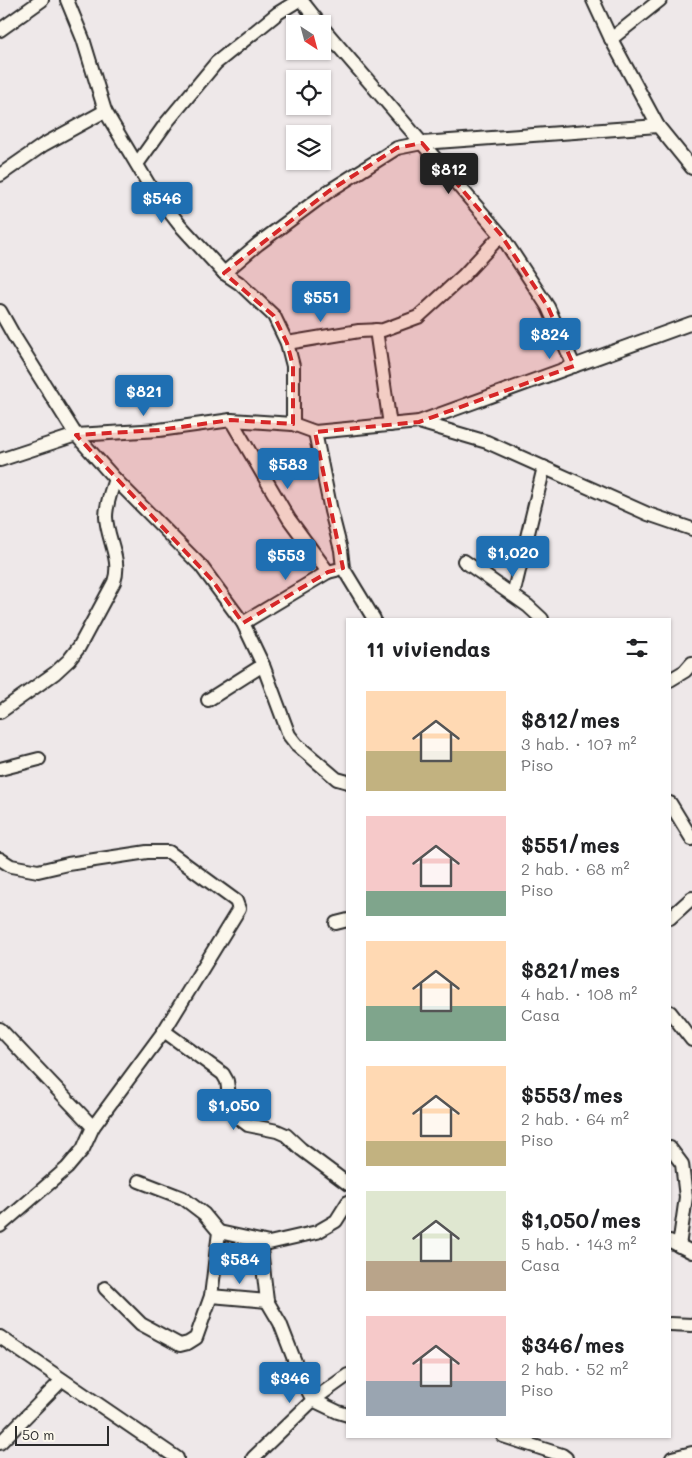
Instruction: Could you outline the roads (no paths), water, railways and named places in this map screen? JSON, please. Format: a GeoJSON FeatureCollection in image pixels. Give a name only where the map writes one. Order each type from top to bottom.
{"type":"FeatureCollection","features":[{"type":"Feature","properties":{"kind":"street"},"geometry":{"type":"LineString","coordinates":[[0,30],[42,0]]}},
{"type":"Feature","properties":{"kind":"street"},"geometry":{"type":"LineString","coordinates":[[67,0],[83,39],[106,111],[149,185],[179,224],[224,273],[251,293],[274,316],[287,343],[293,366],[293,424]]}},
{"type":"Feature","properties":{"kind":"street"},"geometry":{"type":"LineString","coordinates":[[137,164],[167,122],[216,63],[278,13],[300,0],[312,15]]}},
{"type":"Feature","properties":{"kind":"street"},"geometry":{"type":"LineString","coordinates":[[593,0],[611,39],[658,126],[692,168]]}},
{"type":"Feature","properties":{"kind":"street"},"geometry":{"type":"LineString","coordinates":[[611,39],[660,0]]}},
{"type":"Feature","properties":{"kind":"street"},"geometry":{"type":"LineString","coordinates":[[331,37],[501,235],[548,307],[574,366]]}},
{"type":"Feature","properties":{"kind":"street"},"geometry":{"type":"LineString","coordinates":[[0,175],[43,145],[106,111]]}},
{"type":"Feature","properties":{"kind":"street"},"geometry":{"type":"LineString","coordinates":[[224,273],[258,244],[329,191],[397,148],[422,143],[658,126]]}},
{"type":"Feature","properties":{"kind":"street"},"geometry":{"type":"LineString","coordinates":[[287,343],[359,331],[383,330],[418,317],[463,276],[501,235]]}},
{"type":"Feature","properties":{"kind":"street"},"geometry":{"type":"LineString","coordinates":[[0,310],[14,336],[76,435],[115,479],[201,566],[243,623],[263,665],[289,735],[296,744],[337,779],[346,781]]}},
{"type":"Feature","properties":{"kind":"street"},"geometry":{"type":"LineString","coordinates":[[0,460],[76,435],[159,430],[231,420],[293,424],[315,432],[419,422],[692,324]]}},
{"type":"Feature","properties":{"kind":"street"},"geometry":{"type":"LineString","coordinates":[[376,330],[390,425]]}},
{"type":"Feature","properties":{"kind":"street"},"geometry":{"type":"LineString","coordinates":[[231,420],[289,519],[328,572]]}},
{"type":"Feature","properties":{"kind":"street"},"geometry":{"type":"LineString","coordinates":[[419,422],[487,442],[648,514],[692,529]]}},
{"type":"Feature","properties":{"kind":"street"},"geometry":{"type":"LineString","coordinates":[[315,432],[341,550],[343,568],[373,618]]}},
{"type":"Feature","properties":{"kind":"street"},"geometry":{"type":"LineString","coordinates":[[513,595],[544,467]]}},
{"type":"Feature","properties":{"kind":"street"},"geometry":{"type":"LineString","coordinates":[[0,712],[55,673],[69,660],[79,647],[114,582],[117,574],[117,565],[106,518],[107,503],[115,479]]}},
{"type":"Feature","properties":{"kind":"street"},"geometry":{"type":"LineString","coordinates":[[464,561],[528,606],[541,618]]}},
{"type":"Feature","properties":{"kind":"street"},"geometry":{"type":"LineString","coordinates":[[243,623],[328,572],[343,568]]}},
{"type":"Feature","properties":{"kind":"street"},"geometry":{"type":"LineString","coordinates":[[208,700],[263,665]]}},
{"type":"Feature","properties":{"kind":"street"},"geometry":{"type":"LineString","coordinates":[[671,680],[690,672]]}},
{"type":"Feature","properties":{"kind":"street"},"geometry":{"type":"LineString","coordinates":[[0,769],[39,759]]}},
{"type":"Feature","properties":{"kind":"street"},"geometry":{"type":"LineString","coordinates":[[671,805],[692,839]]}},
{"type":"Feature","properties":{"kind":"street"},"geometry":{"type":"LineString","coordinates":[[0,859],[11,866],[38,871],[78,862],[147,852],[169,852],[236,901],[239,909],[164,1030],[93,1128],[83,1149],[67,1168],[0,1226]]}},
{"type":"Feature","properties":{"kind":"street"},"geometry":{"type":"LineString","coordinates":[[671,917],[692,898]]}},
{"type":"Feature","properties":{"kind":"street"},"geometry":{"type":"LineString","coordinates":[[671,1013],[692,1040]]}},
{"type":"Feature","properties":{"kind":"street"},"geometry":{"type":"LineString","coordinates":[[0,1029],[93,1128]]}},
{"type":"Feature","properties":{"kind":"street"},"geometry":{"type":"LineString","coordinates":[[164,1030],[223,1074],[227,1080],[231,1110],[236,1116],[248,1125],[277,1131],[286,1135],[301,1149],[346,1183]]}},
{"type":"Feature","properties":{"kind":"street"},"geometry":{"type":"LineString","coordinates":[[671,1149],[682,1164],[686,1197],[675,1243],[692,1252]]}},
{"type":"Feature","properties":{"kind":"street"},"geometry":{"type":"LineString","coordinates":[[139,1181],[183,1198],[204,1214],[219,1232],[269,1243],[318,1232],[336,1221],[346,1205]]}},
{"type":"Feature","properties":{"kind":"street"},"geometry":{"type":"LineString","coordinates":[[105,1288],[141,1324],[180,1345],[188,1343],[196,1338],[211,1296],[219,1232]]}},
{"type":"Feature","properties":{"kind":"street"},"geometry":{"type":"LineString","coordinates":[[260,1241],[267,1301],[280,1323],[302,1380],[313,1400],[346,1414]]}},
{"type":"Feature","properties":{"kind":"street"},"geometry":{"type":"LineString","coordinates":[[211,1296],[267,1301]]}},
{"type":"Feature","properties":{"kind":"street"},"geometry":{"type":"LineString","coordinates":[[671,1324],[692,1326]]}},
{"type":"Feature","properties":{"kind":"street"},"geometry":{"type":"LineString","coordinates":[[0,1337],[177,1458]]}},
{"type":"Feature","properties":{"kind":"street"},"geometry":{"type":"LineString","coordinates":[[253,1458],[313,1400],[346,1376]]}},
{"type":"Feature","properties":{"kind":"street"},"geometry":{"type":"LineString","coordinates":[[0,1443],[62,1380]]}},
{"type":"Feature","properties":{"kind":"street"},"geometry":{"type":"LineString","coordinates":[[509,1438],[562,1455],[566,1458]]}},
{"type":"Feature","properties":{"kind":"street"},"geometry":{"type":"LineString","coordinates":[[672,1458],[692,1452]]}}]}
